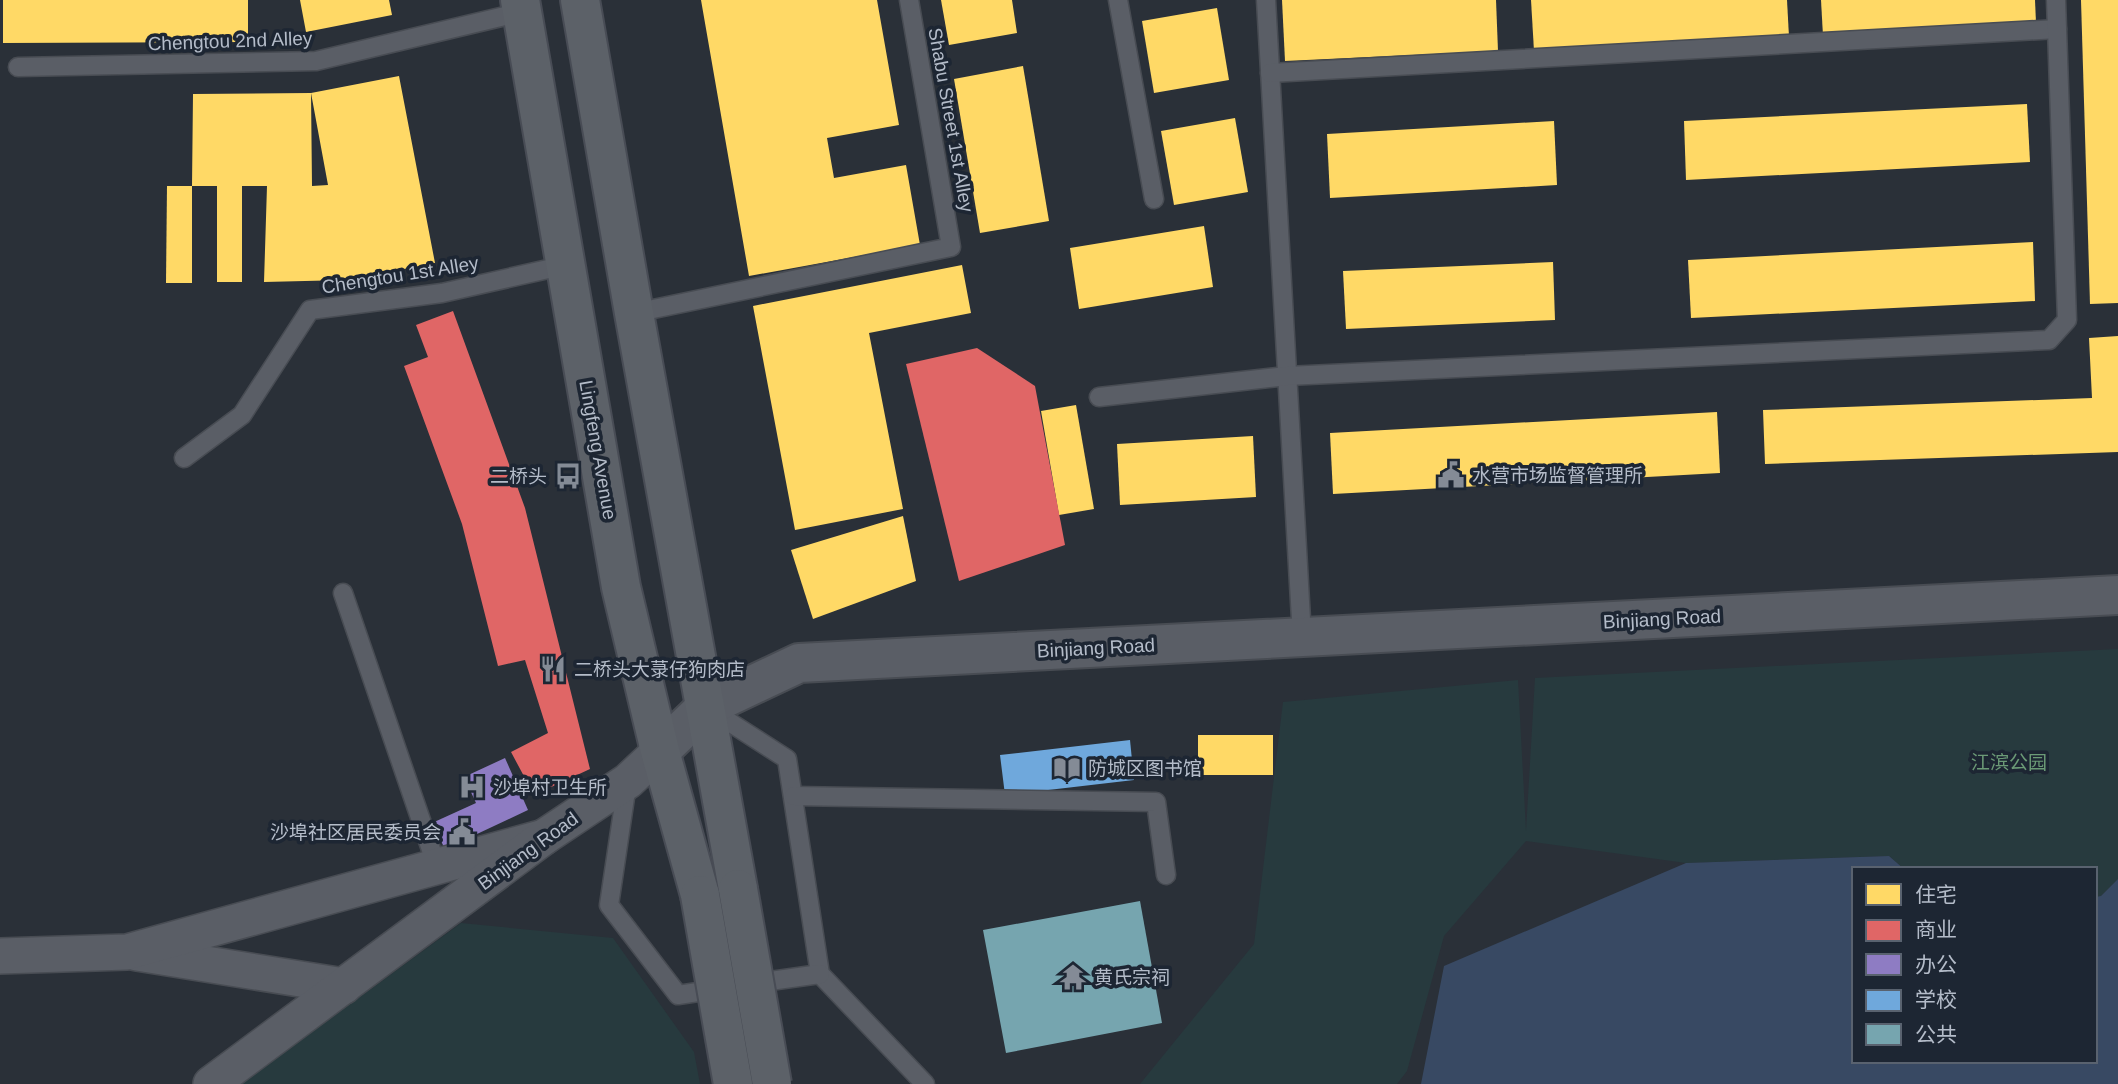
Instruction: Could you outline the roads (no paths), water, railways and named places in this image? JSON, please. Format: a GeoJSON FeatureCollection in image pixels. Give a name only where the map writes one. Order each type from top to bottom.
{"type":"FeatureCollection","features":[{"type":"Feature","properties":{"kind":"main road"},"geometry":{"type":"LineString","coordinates":[[580,0],[772,1084]]}},
{"type":"Feature","properties":{"kind":"main road","name":"Lingfeng Avenue"},"geometry":{"type":"LineString","coordinates":[[521,6],[621,587],[660,751],[700,895],[733,1084]]}},
{"type":"Feature","properties":{"kind":"street","name":"Binjiang Road"},"geometry":{"type":"LineString","coordinates":[[211,1084],[544,837],[628,780],[706,707],[799,663],[2118,595]]}},
{"type":"Feature","properties":{"kind":"street"},"geometry":{"type":"LineString","coordinates":[[127,952],[544,837]]}},
{"type":"Feature","properties":{"kind":"street"},"geometry":{"type":"LineString","coordinates":[[0,956],[127,952],[344,986]]}},
{"type":"Feature","properties":{"kind":"lane","name":"Shabu Street 1st Alley"},"geometry":{"type":"LineString","coordinates":[[634,313],[951,247],[909,0]]}},
{"type":"Feature","properties":{"kind":"lane"},"geometry":{"type":"LineString","coordinates":[[1118,0],[1154,199]]}},
{"type":"Feature","properties":{"kind":"lane"},"geometry":{"type":"LineString","coordinates":[[1266,0],[1302,637]]}},
{"type":"Feature","properties":{"kind":"lane"},"geometry":{"type":"LineString","coordinates":[[1099,397],[1287,376],[2049,340],[2067,320],[2056,0]]}},
{"type":"Feature","properties":{"kind":"lane","name":"Chengtou 2nd Alley"},"geometry":{"type":"LineString","coordinates":[[18,67],[316,61],[521,6]]}},
{"type":"Feature","properties":{"kind":"lane"},"geometry":{"type":"LineString","coordinates":[[1270,73],[2057,29]]}},
{"type":"Feature","properties":{"kind":"lane","name":"Chengtou 1st Alley"},"geometry":{"type":"LineString","coordinates":[[184,457],[242,415],[310,310],[442,293],[566,265]]}},
{"type":"Feature","properties":{"kind":"lane"},"geometry":{"type":"LineString","coordinates":[[342,593],[437,867]]}},
{"type":"Feature","properties":{"kind":"lane"},"geometry":{"type":"LineString","coordinates":[[706,707],[787,759],[820,974],[925,1084]]}},
{"type":"Feature","properties":{"kind":"lane"},"geometry":{"type":"LineString","coordinates":[[628,780],[609,905],[678,995],[820,974]]}},
{"type":"Feature","properties":{"kind":"lane"},"geometry":{"type":"LineString","coordinates":[[794,796],[1156,802],[1166,875]]}},
{"type":"Feature","properties":{"kind":"water"},"geometry":{"type":"Polygon","coordinates":[[[1889,856],[1902,867],[1852,867],[1852,1063],[2097,1063],[2097,897],[2118,879],[2118,1084],[1421,1084],[1444,966],[1686,863],[1889,856]]]}},
{"type":"Feature","properties":{"kind":"place","name":"水营市场监督管理所"},"geometry":{"type":"Point","coordinates":[1451,475]}},
{"type":"Feature","properties":{"kind":"place","name":"二桥头"},"geometry":{"type":"Point","coordinates":[568,476]}},
{"type":"Feature","properties":{"kind":"place","name":"二桥头大菉仔狗肉店"},"geometry":{"type":"Point","coordinates":[553,669]}},
{"type":"Feature","properties":{"kind":"place","name":"防城区图书馆"},"geometry":{"type":"Point","coordinates":[1067,768]}},
{"type":"Feature","properties":{"kind":"place","name":"沙埠村卫生所"},"geometry":{"type":"Point","coordinates":[472,787]}},
{"type":"Feature","properties":{"kind":"place","name":"沙埠社区居民委员会"},"geometry":{"type":"Point","coordinates":[462,832]}},
{"type":"Feature","properties":{"kind":"place","name":"黄氏宗祠"},"geometry":{"type":"Point","coordinates":[1073,977]}},
{"type":"Feature","properties":{"kind":"park label","name":"江滨公园"},"geometry":{"type":"Point","coordinates":[2009,762]}}]}
